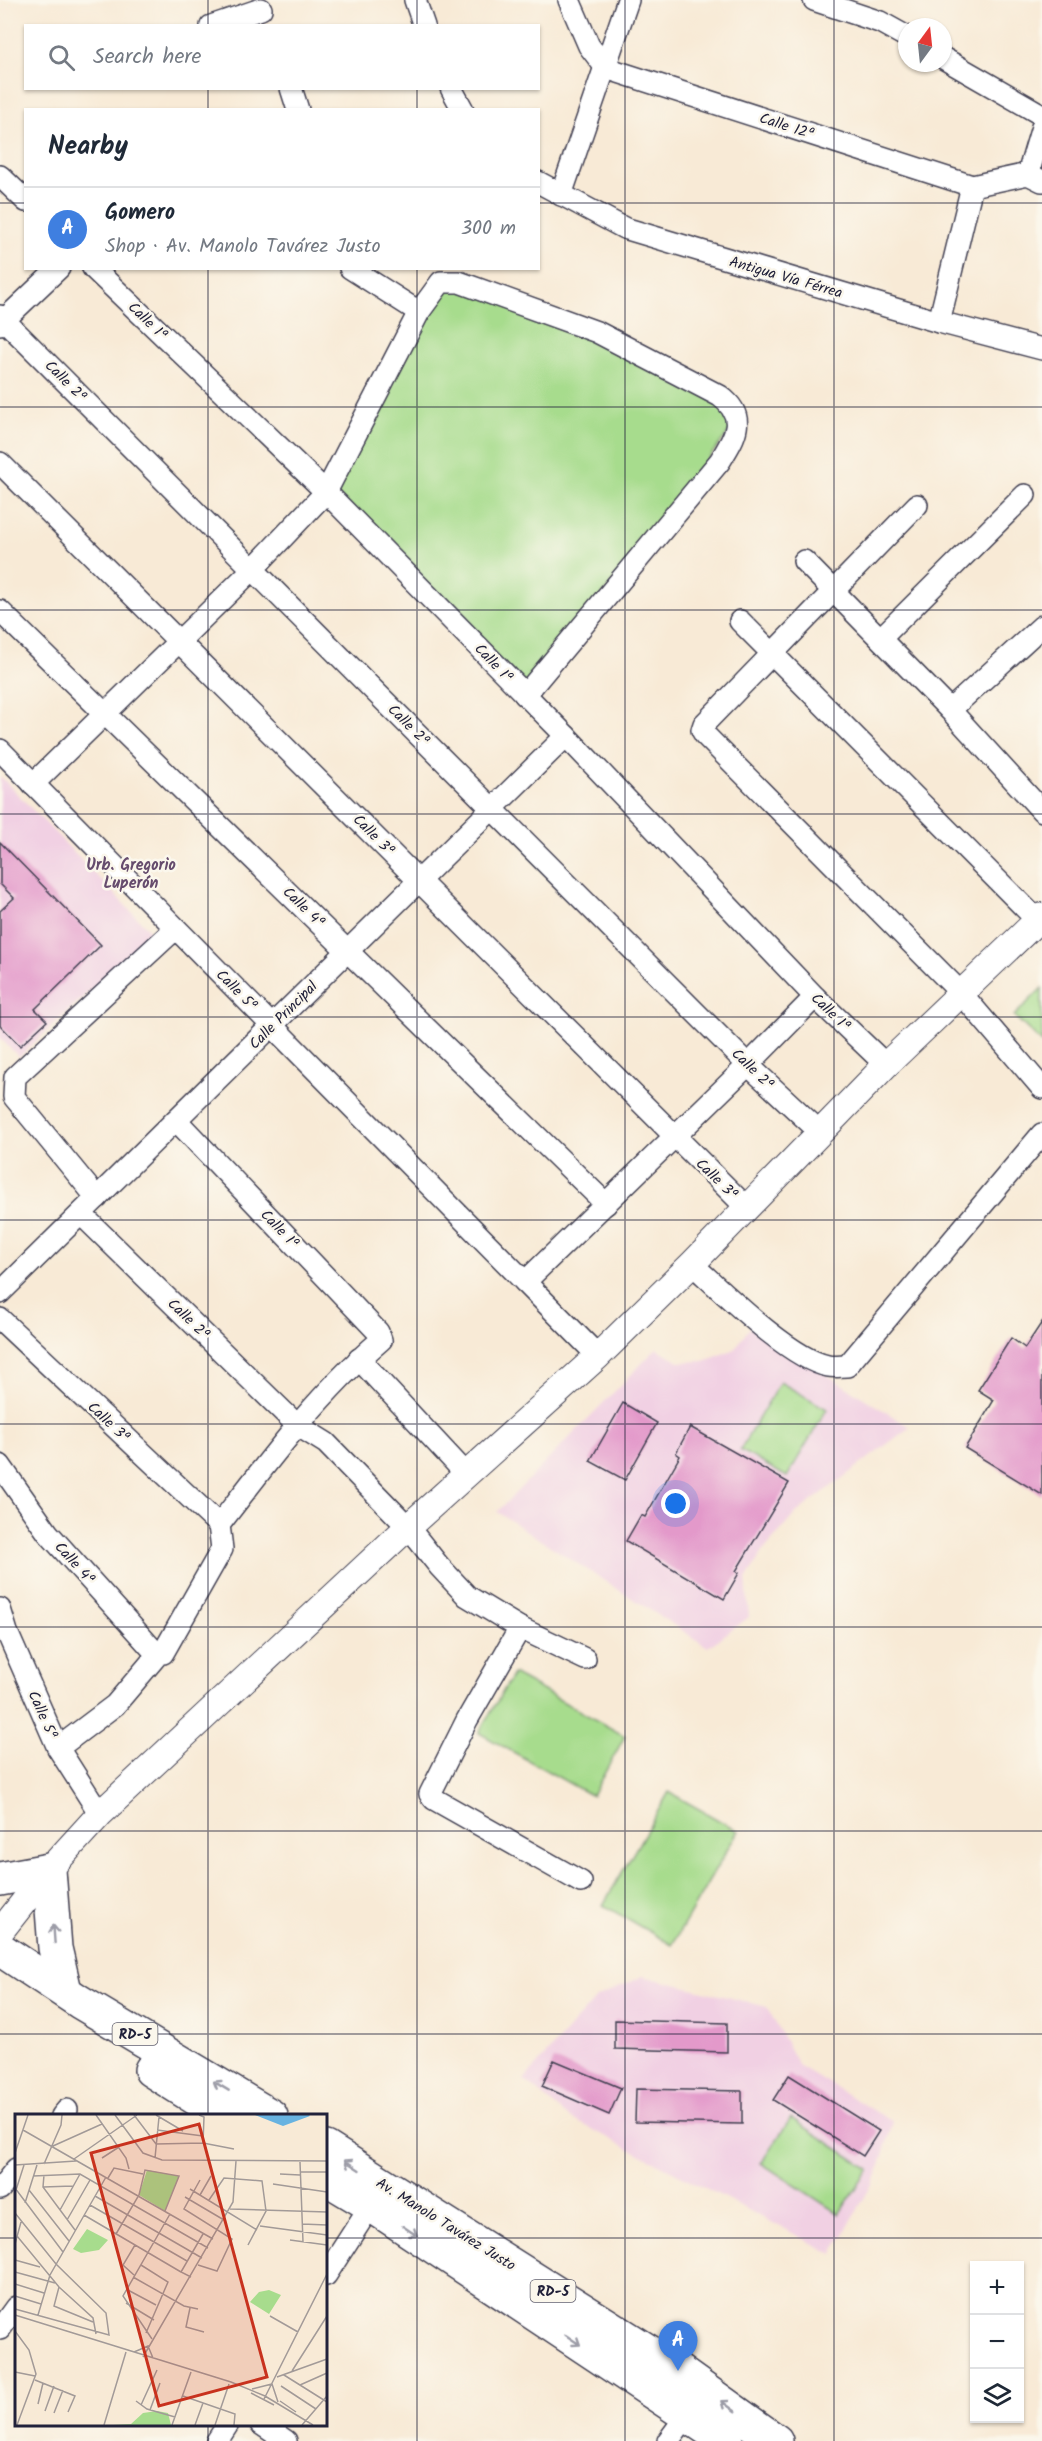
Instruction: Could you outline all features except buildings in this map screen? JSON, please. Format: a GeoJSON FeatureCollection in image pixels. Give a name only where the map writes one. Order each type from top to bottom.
{"type":"FeatureCollection","features":[{"type":"Feature","properties":{"kind":"main road"},"geometry":{"type":"LineString","coordinates":[[0,1879],[49,1870],[55,1948],[65,1991]]}},
{"type":"Feature","properties":{"kind":"main road","name":"RD-5"},"geometry":{"type":"LineString","coordinates":[[0,1949],[65,1991],[269,2114]]}},
{"type":"Feature","properties":{"kind":"main road","name":"RD-5"},"geometry":{"type":"LineString","coordinates":[[0,1975],[222,2114]]}},
{"type":"Feature","properties":{"kind":"main road","name":"Av. Manolo Tavárez Justo"},"geometry":{"type":"LineString","coordinates":[[327,2149],[667,2363],[776,2441]]}},
{"type":"Feature","properties":{"kind":"main road","name":"Av. Manolo Tavárez Justo"},"geometry":{"type":"LineString","coordinates":[[327,2179],[371,2205],[726,2441]]}},
{"type":"Feature","properties":{"kind":"street"},"geometry":{"type":"LineString","coordinates":[[415,0],[423,24]]}},
{"type":"Feature","properties":{"kind":"street"},"geometry":{"type":"LineString","coordinates":[[569,0],[589,46],[606,68]]}},
{"type":"Feature","properties":{"kind":"street"},"geometry":{"type":"LineString","coordinates":[[561,195],[628,0]]}},
{"type":"Feature","properties":{"kind":"street"},"geometry":{"type":"LineString","coordinates":[[814,0],[880,22],[898,32]]}},
{"type":"Feature","properties":{"kind":"street"},"geometry":{"type":"LineString","coordinates":[[871,0],[880,22]]}},
{"type":"Feature","properties":{"kind":"street"},"geometry":{"type":"LineString","coordinates":[[218,24],[262,11]]}},
{"type":"Feature","properties":{"kind":"street"},"geometry":{"type":"LineString","coordinates":[[952,63],[1042,116]]}},
{"type":"Feature","properties":{"kind":"street","name":"Calle 12ª"},"geometry":{"type":"LineString","coordinates":[[606,68],[972,186],[1035,178]]}},
{"type":"Feature","properties":{"kind":"street"},"geometry":{"type":"LineString","coordinates":[[292,90],[297,108]]}},
{"type":"Feature","properties":{"kind":"street"},"geometry":{"type":"LineString","coordinates":[[452,90],[462,108]]}},
{"type":"Feature","properties":{"kind":"street"},"geometry":{"type":"LineString","coordinates":[[1035,178],[1042,128]]}},
{"type":"Feature","properties":{"kind":"street"},"geometry":{"type":"LineString","coordinates":[[0,176],[24,199]]}},
{"type":"Feature","properties":{"kind":"street","name":"Antigua Vía Férrea"},"geometry":{"type":"LineString","coordinates":[[540,183],[624,228],[939,322],[1042,349]]}},
{"type":"Feature","properties":{"kind":"street"},"geometry":{"type":"LineString","coordinates":[[939,322],[972,186]]}},
{"type":"Feature","properties":{"kind":"street"},"geometry":{"type":"LineString","coordinates":[[1,320],[57,270]]}},
{"type":"Feature","properties":{"kind":"street","name":"Calle 1ª"},"geometry":{"type":"LineString","coordinates":[[95,270],[326,492],[566,736],[815,997],[886,1065]]}},
{"type":"Feature","properties":{"kind":"street"},"geometry":{"type":"LineString","coordinates":[[353,270],[419,312]]}},
{"type":"Feature","properties":{"kind":"street"},"geometry":{"type":"LineString","coordinates":[[33,784],[253,569],[326,492],[419,312],[441,282],[459,282],[597,332],[720,396],[733,407],[736,415],[736,433],[720,461],[525,695]]}},
{"type":"Feature","properties":{"kind":"street","name":"Calle 2ª"},"geometry":{"type":"LineString","coordinates":[[1,320],[748,1065],[820,1132]]}},
{"type":"Feature","properties":{"kind":"street","name":"Calle 3ª"},"geometry":{"type":"LineString","coordinates":[[0,463],[747,1208]]}},
{"type":"Feature","properties":{"kind":"street"},"geometry":{"type":"LineString","coordinates":[[881,638],[1025,495]]}},
{"type":"Feature","properties":{"kind":"street"},"geometry":{"type":"LineString","coordinates":[[917,505],[704,724],[702,730],[961,993],[1042,1088]]}},
{"type":"Feature","properties":{"kind":"street"},"geometry":{"type":"LineString","coordinates":[[804,561],[950,710],[1042,811]]}},
{"type":"Feature","properties":{"kind":"street","name":"Calle 4ª"},"geometry":{"type":"LineString","coordinates":[[0,611],[606,1204]]}},
{"type":"Feature","properties":{"kind":"street"},"geometry":{"type":"LineString","coordinates":[[0,1932],[49,1870],[100,1814],[408,1527],[598,1356],[692,1264],[886,1065],[1040,918],[740,621]]}},
{"type":"Feature","properties":{"kind":"street"},"geometry":{"type":"LineString","coordinates":[[950,710],[1042,626]]}},
{"type":"Feature","properties":{"kind":"street","name":"Calle Principal"},"geometry":{"type":"LineString","coordinates":[[0,1293],[566,736]]}},
{"type":"Feature","properties":{"kind":"street","name":"Calle 5ª"},"geometry":{"type":"LineString","coordinates":[[0,750],[598,1356]]}},
{"type":"Feature","properties":{"kind":"street"},"geometry":{"type":"LineString","coordinates":[[97,1198],[14,1097],[15,1077],[175,929]]}},
{"type":"Feature","properties":{"kind":"street"},"geometry":{"type":"LineString","coordinates":[[525,1282],[815,997]]}},
{"type":"Feature","properties":{"kind":"street","name":"Calle 1ª"},"geometry":{"type":"LineString","coordinates":[[176,1120],[378,1332],[381,1340],[359,1359]]}},
{"type":"Feature","properties":{"kind":"street"},"geometry":{"type":"LineString","coordinates":[[692,1264],[754,1321],[801,1354],[828,1366],[847,1366],[1042,1134]]}},
{"type":"Feature","properties":{"kind":"street","name":"Calle 2ª"},"geometry":{"type":"LineString","coordinates":[[81,1214],[297,1425],[326,1443],[408,1527],[467,1596],[520,1628],[585,1659]]}},
{"type":"Feature","properties":{"kind":"street","name":"Calle 3ª"},"geometry":{"type":"LineString","coordinates":[[0,1319],[219,1526]]}},
{"type":"Feature","properties":{"kind":"street"},"geometry":{"type":"LineString","coordinates":[[58,1748],[115,1705],[159,1653],[163,1653],[222,1549],[219,1526],[297,1425],[359,1359],[467,1475]]}},
{"type":"Feature","properties":{"kind":"street","name":"Calle 4ª"},"geometry":{"type":"LineString","coordinates":[[0,1465],[48,1533],[155,1652],[159,1653]]}},
{"type":"Feature","properties":{"kind":"street","name":"Calle 5ª"},"geometry":{"type":"LineString","coordinates":[[0,1609],[7,1632],[58,1748],[100,1814]]}},
{"type":"Feature","properties":{"kind":"street"},"geometry":{"type":"LineString","coordinates":[[520,1628],[462,1730],[430,1794],[434,1799],[581,1882]]}},
{"type":"Feature","properties":{"kind":"street"},"geometry":{"type":"LineString","coordinates":[[0,2189],[15,2170]]}},
{"type":"Feature","properties":{"kind":"street"},"geometry":{"type":"LineString","coordinates":[[327,2273],[371,2205]]}},
{"type":"Feature","properties":{"kind":"street"},"geometry":{"type":"LineString","coordinates":[[0,2329],[15,2308]]}},
{"type":"Feature","properties":{"kind":"street"},"geometry":{"type":"LineString","coordinates":[[668,2441],[688,2414]]}},
{"type":"Feature","properties":{"kind":"street"},"geometry":{"type":"LineString","coordinates":[[217,2441],[227,2426]]}},
{"type":"Feature","properties":{"kind":"street"},"geometry":{"type":"LineString","coordinates":[[264,2426],[286,2441]]}},
{"type":"Feature","properties":{"kind":"shaded area"},"geometry":{"type":"Polygon","coordinates":[[[0,776],[152,933],[19,1057],[0,1038],[0,776]]]}},
{"type":"Feature","properties":{"kind":"shaded area"},"geometry":{"type":"Polygon","coordinates":[[[750,1327],[910,1427],[796,1513],[764,1550],[746,1579],[749,1617],[708,1647],[497,1512],[657,1348],[679,1362],[705,1361],[735,1349],[750,1327]]]}},
{"type":"Feature","properties":{"kind":"shaded area"},"geometry":{"type":"Polygon","coordinates":[[[643,1976],[767,2007],[798,2065],[893,2122],[877,2175],[833,2254],[568,2117],[524,2080],[596,1998],[643,1976]]]}},
{"type":"Feature","properties":{"kind":"green space"},"geometry":{"type":"Polygon","coordinates":[[[459,282],[691,380],[736,423],[525,695],[326,492],[419,312],[459,282]]]}},
{"type":"Feature","properties":{"kind":"green space"},"geometry":{"type":"Polygon","coordinates":[[[1042,988],[1042,1043],[1014,1016],[1042,988]]]}},
{"type":"Feature","properties":{"kind":"green space"},"geometry":{"type":"Polygon","coordinates":[[[780,1382],[827,1409],[787,1477],[740,1450],[780,1382]]]}},
{"type":"Feature","properties":{"kind":"green space"},"geometry":{"type":"Polygon","coordinates":[[[513,1674],[625,1736],[592,1796],[479,1733],[513,1674]]]}},
{"type":"Feature","properties":{"kind":"green space"},"geometry":{"type":"Polygon","coordinates":[[[669,1792],[738,1831],[672,1945],[603,1905],[669,1792]]]}},
{"type":"Feature","properties":{"kind":"green space"},"geometry":{"type":"Polygon","coordinates":[[[791,2118],[869,2169],[839,2214],[761,2163],[791,2118]]]}},
{"type":"Feature","properties":{"kind":"place","name":"Gomero"},"geometry":{"type":"Point","coordinates":[678,2371]}},
{"type":"Feature","properties":{"kind":"district","name":"Urb. Gregorio Luperón"},"geometry":{"type":"Point","coordinates":[131,873]}}]}
